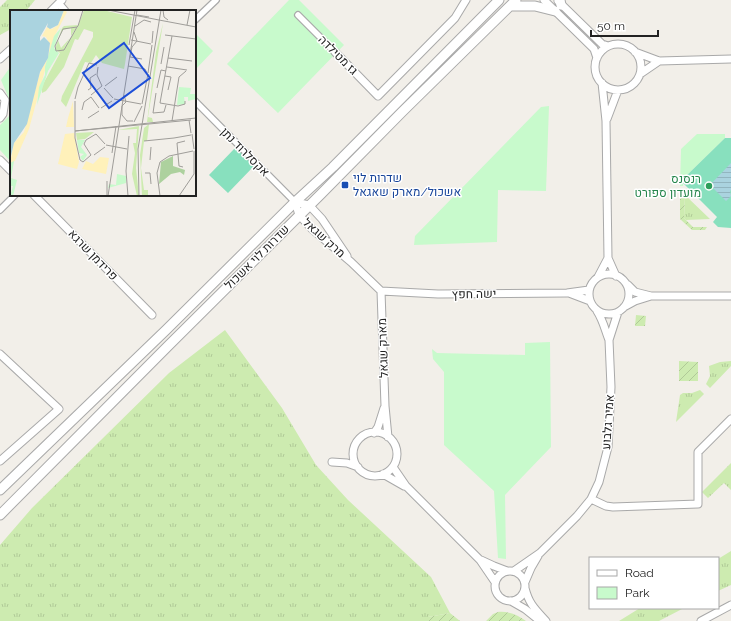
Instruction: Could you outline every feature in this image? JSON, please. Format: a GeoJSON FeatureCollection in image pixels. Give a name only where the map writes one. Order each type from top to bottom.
{"type":"FeatureCollection","features":[{"type":"Feature","properties":{"kind":"street"},"geometry":{"type":"LineString","coordinates":[[196,19],[216,0]]}},
{"type":"Feature","properties":{"kind":"street","name":"גז מטילדה"},"geometry":{"type":"LineString","coordinates":[[298,15],[378,96],[456,18],[466,0]]}},
{"type":"Feature","properties":{"kind":"street","name":"שדרות לוי אשכול"},"geometry":{"type":"LineString","coordinates":[[0,490],[295,202],[333,167],[498,0]]}},
{"type":"Feature","properties":{"kind":"street"},"geometry":{"type":"LineString","coordinates":[[544,0],[558,4],[602,44],[608,46]]}},
{"type":"Feature","properties":{"kind":"street"},"geometry":{"type":"LineString","coordinates":[[52,10],[60,2]]}},
{"type":"Feature","properties":{"kind":"street"},"geometry":{"type":"LineString","coordinates":[[513,3],[535,6],[558,4]]}},
{"type":"Feature","properties":{"kind":"street","name":"שדרות לוי אשכול"},"geometry":{"type":"LineString","coordinates":[[0,515],[173,340],[513,3]]}},
{"type":"Feature","properties":{"kind":"street"},"geometry":{"type":"LineString","coordinates":[[558,4],[594,49],[597,58]]}},
{"type":"Feature","properties":{"kind":"street"},"geometry":{"type":"LineString","coordinates":[[616,276],[608,258],[606,121],[602,84],[596,74],[595,69],[597,58],[603,49],[608,46],[622,44],[635,52],[659,61],[731,59]]}},
{"type":"Feature","properties":{"kind":"street"},"geometry":{"type":"LineString","coordinates":[[0,59],[10,50]]}},
{"type":"Feature","properties":{"kind":"street"},"geometry":{"type":"LineString","coordinates":[[602,84],[609,88],[618,90],[632,85],[638,78],[641,70],[640,60],[635,52]]}},
{"type":"Feature","properties":{"kind":"street"},"geometry":{"type":"LineString","coordinates":[[640,74],[659,61]]}},
{"type":"Feature","properties":{"kind":"street"},"geometry":{"type":"LineString","coordinates":[[606,121],[618,90]]}},
{"type":"Feature","properties":{"kind":"street"},"geometry":{"type":"LineString","coordinates":[[0,93],[5,100],[3,114],[0,118]]}},
{"type":"Feature","properties":{"kind":"street","name":"אקסלרוד נתן"},"geometry":{"type":"LineString","coordinates":[[196,102],[295,202]]}},
{"type":"Feature","properties":{"kind":"street"},"geometry":{"type":"LineString","coordinates":[[0,160],[10,170]]}},
{"type":"Feature","properties":{"kind":"street"},"geometry":{"type":"LineString","coordinates":[[0,210],[14,196]]}},
{"type":"Feature","properties":{"kind":"street","name":"פרידמן שרגא"},"geometry":{"type":"LineString","coordinates":[[35,196],[152,315]]}},
{"type":"Feature","properties":{"kind":"street","name":"מרק שגאל"},"geometry":{"type":"LineString","coordinates":[[295,202],[309,206],[325,224],[351,262]]}},
{"type":"Feature","properties":{"kind":"street","name":"מרק שגאל"},"geometry":{"type":"LineString","coordinates":[[295,202],[299,215],[324,240],[351,262],[381,291]]}},
{"type":"Feature","properties":{"kind":"street"},"geometry":{"type":"LineString","coordinates":[[608,258],[598,277],[591,285],[588,294],[592,305],[597,311],[606,314],[614,314],[635,301],[651,296]]}},
{"type":"Feature","properties":{"kind":"street"},"geometry":{"type":"LineString","coordinates":[[598,277],[607,274],[616,276],[635,292],[651,296],[731,296]]}},
{"type":"Feature","properties":{"kind":"street"},"geometry":{"type":"LineString","coordinates":[[621,310],[628,300],[629,295],[624,282]]}},
{"type":"Feature","properties":{"kind":"street","name":"ישה חפץ"},"geometry":{"type":"LineString","coordinates":[[381,291],[438,294],[567,293],[589,290]]}},
{"type":"Feature","properties":{"kind":"street","name":"מארק שגאל"},"geometry":{"type":"LineString","coordinates":[[381,291],[385,406]]}},
{"type":"Feature","properties":{"kind":"street","name":"ישה חפץ"},"geometry":{"type":"LineString","coordinates":[[567,293],[590,301]]}},
{"type":"Feature","properties":{"kind":"street","name":"אמיר גלבוע"},"geometry":{"type":"LineString","coordinates":[[609,340],[621,310]]}},
{"type":"Feature","properties":{"kind":"street","name":"אמיר גלבוע"},"geometry":{"type":"LineString","coordinates":[[525,585],[530,568],[540,553],[577,516],[591,499],[599,482],[608,447],[611,387],[609,340],[602,319],[597,311]]}},
{"type":"Feature","properties":{"kind":"street"},"geometry":{"type":"LineString","coordinates":[[0,354],[59,409],[0,461]]}},
{"type":"Feature","properties":{"kind":"street"},"geometry":{"type":"LineString","coordinates":[[374,433],[378,427],[385,406]]}},
{"type":"Feature","properties":{"kind":"street"},"geometry":{"type":"LineString","coordinates":[[385,406],[388,436]]}},
{"type":"Feature","properties":{"kind":"street"},"geometry":{"type":"LineString","coordinates":[[591,499],[606,506],[613,507],[698,504],[698,452],[731,419]]}},
{"type":"Feature","properties":{"kind":"street"},"geometry":{"type":"LineString","coordinates":[[332,462],[347,463],[358,467],[369,475],[379,476],[393,467],[397,458],[396,448],[392,440],[388,436],[379,433],[369,433],[360,438],[355,447],[354,457],[358,467]]}},
{"type":"Feature","properties":{"kind":"street"},"geometry":{"type":"LineString","coordinates":[[347,463],[354,457]]}},
{"type":"Feature","properties":{"kind":"street"},"geometry":{"type":"LineString","coordinates":[[393,467],[406,486],[480,560],[495,582]]}},
{"type":"Feature","properties":{"kind":"street"},"geometry":{"type":"LineString","coordinates":[[383,474],[406,486]]}},
{"type":"Feature","properties":{"kind":"street","name":"אמיר גלבוע"},"geometry":{"type":"LineString","coordinates":[[510,571],[540,553]]}},
{"type":"Feature","properties":{"kind":"street"},"geometry":{"type":"LineString","coordinates":[[480,560],[519,574],[522,577],[527,597],[531,604],[546,621]]}},
{"type":"Feature","properties":{"kind":"street"},"geometry":{"type":"LineString","coordinates":[[510,571],[499,575],[495,582],[495,591],[499,597],[511,601],[525,609],[540,621]]}},
{"type":"Feature","properties":{"kind":"street"},"geometry":{"type":"LineString","coordinates":[[511,601],[516,600],[524,593],[525,585]]}},
{"type":"Feature","properties":{"kind":"street"},"geometry":{"type":"LineString","coordinates":[[701,621],[731,606]]}},
{"type":"Feature","properties":{"kind":"green space"},"geometry":{"type":"Polygon","coordinates":[[[7,0],[35,0],[27,10],[10,10],[10,30],[0,35],[0,7],[7,0]]]}},
{"type":"Feature","properties":{"kind":"green space"},"geometry":{"type":"Polygon","coordinates":[[[289,0],[299,0],[344,45],[278,113],[227,64],[289,0]]]}},
{"type":"Feature","properties":{"kind":"green space"},"geometry":{"type":"Polygon","coordinates":[[[196,34],[213,51],[196,69],[196,34]]]}},
{"type":"Feature","properties":{"kind":"green space"},"geometry":{"type":"Polygon","coordinates":[[[10,67],[10,115],[9,99],[1,80],[10,67]]]}},
{"type":"Feature","properties":{"kind":"green space"},"geometry":{"type":"Polygon","coordinates":[[[549,106],[546,191],[498,190],[497,242],[414,245],[415,236],[541,107],[549,106]]]}},
{"type":"Feature","properties":{"kind":"green space"},"geometry":{"type":"Polygon","coordinates":[[[10,115],[10,161],[0,150],[0,125],[10,115]]]}},
{"type":"Feature","properties":{"kind":"green space"},"geometry":{"type":"Polygon","coordinates":[[[697,134],[725,134],[725,138],[684,178],[683,186],[680,186],[681,149],[697,134]]]}},
{"type":"Feature","properties":{"kind":"green space","name":"רנסנס מועדון ספורט"},"geometry":{"type":"Polygon","coordinates":[[[725,138],[731,138],[731,228],[718,227],[713,222],[717,217],[683,183],[684,178],[725,138]]]}},
{"type":"Feature","properties":{"kind":"green space"},"geometry":{"type":"Polygon","coordinates":[[[236,147],[254,166],[228,193],[209,175],[236,147]]]}},
{"type":"Feature","properties":{"kind":"green space"},"geometry":{"type":"Polygon","coordinates":[[[682,195],[685,195],[684,218],[693,227],[707,227],[705,230],[692,230],[680,219],[680,198],[682,195]]]}},
{"type":"Feature","properties":{"kind":"green space"},"geometry":{"type":"Polygon","coordinates":[[[685,195],[710,219],[686,220],[684,218],[685,195]]]}},
{"type":"Feature","properties":{"kind":"green space"},"geometry":{"type":"Polygon","coordinates":[[[636,315],[646,316],[645,326],[635,326],[636,315]]]}},
{"type":"Feature","properties":{"kind":"green space"},"geometry":{"type":"Polygon","coordinates":[[[225,330],[282,408],[316,465],[348,500],[431,577],[450,613],[428,617],[428,621],[0,621],[0,545],[32,508],[169,373],[225,330]]]}},
{"type":"Feature","properties":{"kind":"green space"},"geometry":{"type":"Polygon","coordinates":[[[550,342],[551,447],[505,495],[506,559],[498,558],[494,491],[444,445],[444,372],[433,359],[432,349],[437,353],[525,355],[525,343],[550,342]]]}},
{"type":"Feature","properties":{"kind":"green space"},"geometry":{"type":"Polygon","coordinates":[[[679,361],[698,362],[698,381],[679,381],[679,361]]]}},
{"type":"Feature","properties":{"kind":"green space"},"geometry":{"type":"Polygon","coordinates":[[[731,361],[731,366],[710,388],[706,384],[710,376],[709,366],[720,362],[731,361]]]}},
{"type":"Feature","properties":{"kind":"green space"},"geometry":{"type":"Polygon","coordinates":[[[700,390],[704,394],[676,422],[680,395],[683,393],[692,393],[700,390]]]}},
{"type":"Feature","properties":{"kind":"green space"},"geometry":{"type":"Polygon","coordinates":[[[731,463],[731,490],[724,483],[708,498],[702,492],[731,463]]]}},
{"type":"Feature","properties":{"kind":"green space"},"geometry":{"type":"Polygon","coordinates":[[[731,551],[731,585],[719,591],[719,558],[731,551]]]}},
{"type":"Feature","properties":{"kind":"green space"},"geometry":{"type":"Polygon","coordinates":[[[638,609],[682,609],[659,621],[619,621],[638,609]]]}},
{"type":"Feature","properties":{"kind":"green space"},"geometry":{"type":"Polygon","coordinates":[[[498,612],[513,614],[526,621],[486,621],[493,614],[498,612]]]}},
{"type":"Feature","properties":{"kind":"green space"},"geometry":{"type":"Polygon","coordinates":[[[450,613],[460,621],[428,621],[428,617],[450,613]]]}},
{"type":"Feature","properties":{"kind":"water"},"geometry":{"type":"Polygon","coordinates":[[[731,163],[731,196],[726,201],[710,185],[731,163]]]}},
{"type":"Feature","properties":{"kind":"place","name":"שדרות לוי אשכול/מארק שאגאל"},"geometry":{"type":"Point","coordinates":[345,185]}},
{"type":"Feature","properties":{"kind":"place","name":"רנסנס מועדון ספורט"},"geometry":{"type":"Point","coordinates":[709,186]}}]}
